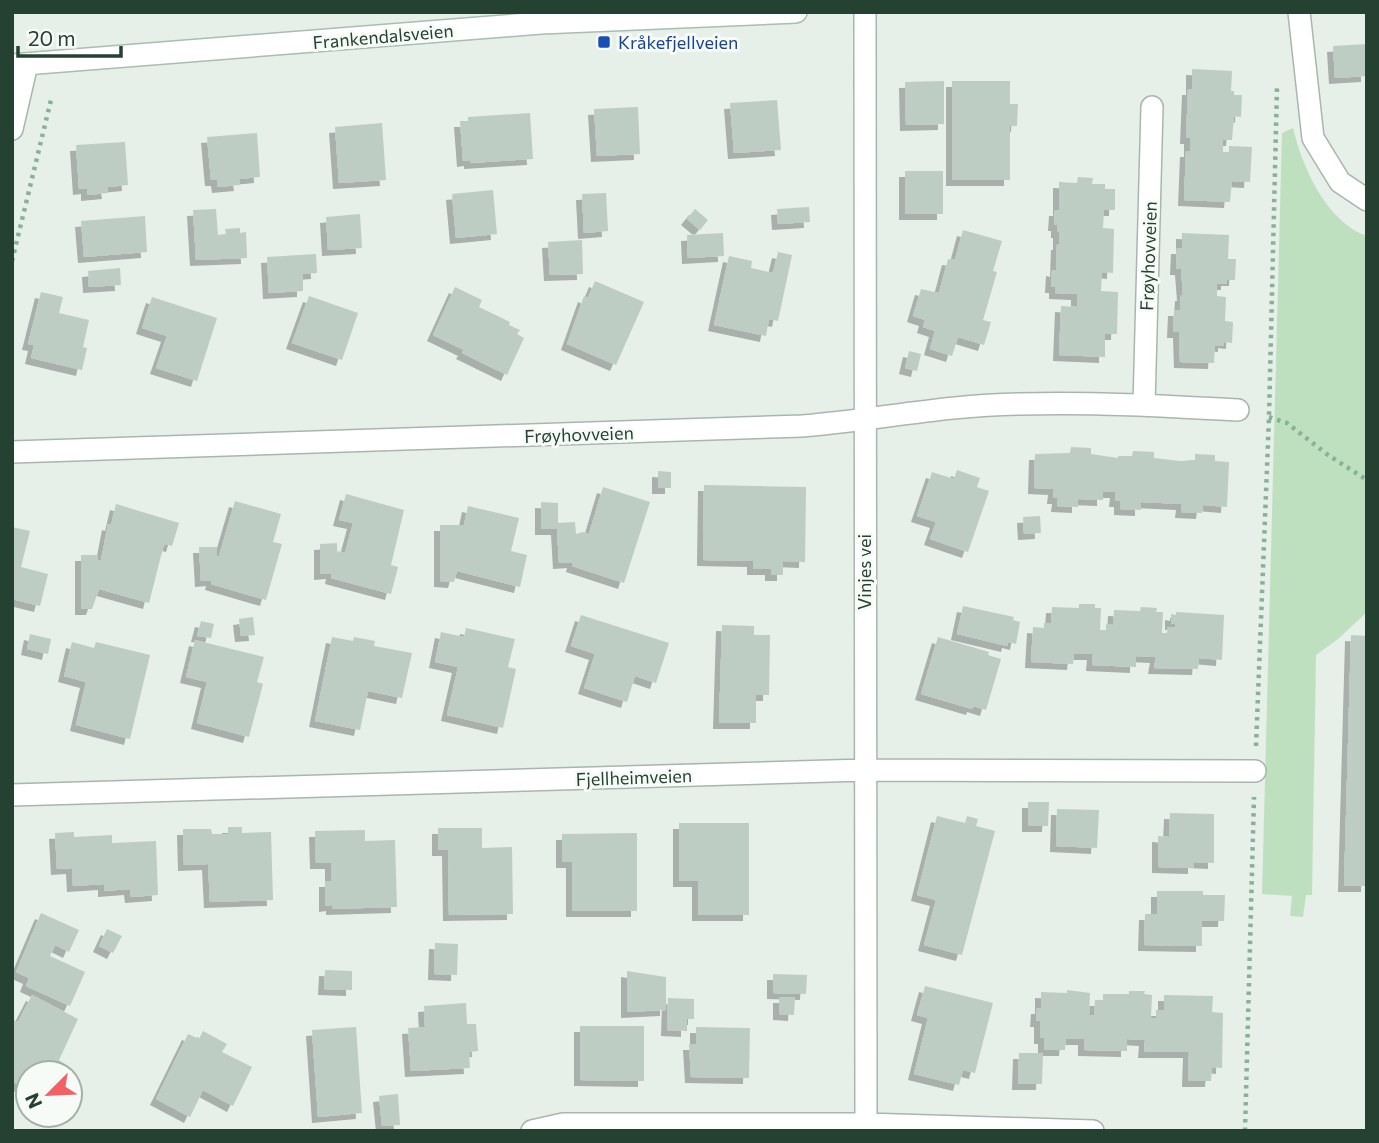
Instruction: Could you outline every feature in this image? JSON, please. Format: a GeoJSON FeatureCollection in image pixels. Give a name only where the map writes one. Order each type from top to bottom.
{"type":"FeatureCollection","features":[{"type":"Feature","properties":{"kind":"street","name":"Frankendalsveien"},"geometry":{"type":"LineString","coordinates":[[20,65],[539,18],[796,12]]}},
{"type":"Feature","properties":{"kind":"street","name":"Vinjes vei"},"geometry":{"type":"LineString","coordinates":[[865,12],[866,1128]]}},
{"type":"Feature","properties":{"kind":"street"},"geometry":{"type":"LineString","coordinates":[[1299,12],[1313,138],[1340,182],[1367,200]]}},
{"type":"Feature","properties":{"kind":"street"},"geometry":{"type":"LineString","coordinates":[[12,129],[20,65]]}},
{"type":"Feature","properties":{"kind":"street","name":"Frøyhovveien"},"geometry":{"type":"LineString","coordinates":[[1144,405],[1152,107]]}},
{"type":"Feature","properties":{"kind":"street","name":"Frøyhovveien"},"geometry":{"type":"LineString","coordinates":[[12,452],[774,427],[864,421],[949,408],[1019,404],[1144,405],[1238,410]]}},
{"type":"Feature","properties":{"kind":"street","name":"Fjellheimveien"},"geometry":{"type":"LineString","coordinates":[[12,795],[864,770],[1255,771]]}},
{"type":"Feature","properties":{"kind":"street"},"geometry":{"type":"LineString","coordinates":[[532,1131],[563,1124],[1093,1131]]}},
{"type":"Feature","properties":{"kind":"path"},"geometry":{"type":"LineString","coordinates":[[1245,1131],[1269,417],[1277,81]]}},
{"type":"Feature","properties":{"kind":"path"},"geometry":{"type":"LineString","coordinates":[[12,261],[51,100]]}},
{"type":"Feature","properties":{"kind":"path"},"geometry":{"type":"LineString","coordinates":[[1269,417],[1287,423],[1328,455],[1367,480]]}},
{"type":"Feature","properties":{"kind":"green space"},"geometry":{"type":"Polygon","coordinates":[[[1293,128],[1310,175],[1328,206],[1352,229],[1367,236],[1367,612],[1316,655],[1312,895],[1306,895],[1303,917],[1290,916],[1292,896],[1262,894],[1282,133],[1293,128]]]}},
{"type":"Feature","properties":{"kind":"building"},"geometry":{"type":"Polygon","coordinates":[[[1367,44],[1367,76],[1335,78],[1333,46],[1367,44]]]}},
{"type":"Feature","properties":{"kind":"building"},"geometry":{"type":"Polygon","coordinates":[[[1192,69],[1232,71],[1231,91],[1234,91],[1234,95],[1242,95],[1241,117],[1234,116],[1232,140],[1223,140],[1223,152],[1229,152],[1229,146],[1252,147],[1250,182],[1232,181],[1230,202],[1184,200],[1186,151],[1190,151],[1190,138],[1186,138],[1188,89],[1192,89],[1192,69]]]}},
{"type":"Feature","properties":{"kind":"building"},"geometry":{"type":"Polygon","coordinates":[[[944,81],[944,124],[906,125],[905,82],[944,81]]]}},
{"type":"Feature","properties":{"kind":"building"},"geometry":{"type":"Polygon","coordinates":[[[952,81],[1010,81],[1010,104],[1018,104],[1017,126],[1010,126],[1010,180],[952,180],[952,81]]]}},
{"type":"Feature","properties":{"kind":"building"},"geometry":{"type":"Polygon","coordinates":[[[777,100],[781,150],[734,153],[730,103],[777,100]]]}},
{"type":"Feature","properties":{"kind":"building"},"geometry":{"type":"Polygon","coordinates":[[[638,107],[640,154],[597,156],[594,109],[638,107]]]}},
{"type":"Feature","properties":{"kind":"building"},"geometry":{"type":"Polygon","coordinates":[[[530,113],[533,159],[470,163],[470,160],[463,161],[460,121],[468,121],[468,117],[530,113]]]}},
{"type":"Feature","properties":{"kind":"building"},"geometry":{"type":"Polygon","coordinates":[[[382,123],[386,180],[339,183],[335,127],[382,123]]]}},
{"type":"Feature","properties":{"kind":"building"},"geometry":{"type":"Polygon","coordinates":[[[257,133],[260,177],[239,179],[240,185],[218,187],[217,180],[211,180],[207,137],[257,133]]]}},
{"type":"Feature","properties":{"kind":"building"},"geometry":{"type":"Polygon","coordinates":[[[125,142],[128,185],[107,187],[108,193],[87,195],[87,188],[79,189],[76,145],[125,142]]]}},
{"type":"Feature","properties":{"kind":"building"},"geometry":{"type":"Polygon","coordinates":[[[905,171],[943,171],[943,214],[905,214],[905,171]]]}},
{"type":"Feature","properties":{"kind":"building"},"geometry":{"type":"Polygon","coordinates":[[[1078,177],[1093,178],[1092,184],[1105,184],[1105,189],[1115,189],[1115,210],[1104,210],[1103,228],[1114,229],[1113,273],[1102,272],[1101,291],[1118,292],[1117,334],[1105,334],[1105,357],[1059,355],[1061,306],[1077,307],[1077,294],[1055,293],[1055,287],[1051,287],[1052,270],[1056,271],[1059,244],[1059,232],[1057,225],[1054,225],[1055,210],[1059,210],[1059,182],[1077,183],[1078,177]]]}},
{"type":"Feature","properties":{"kind":"building"},"geometry":{"type":"Polygon","coordinates":[[[493,190],[497,234],[456,238],[452,194],[493,190]]]}},
{"type":"Feature","properties":{"kind":"building"},"geometry":{"type":"Polygon","coordinates":[[[606,193],[608,231],[584,233],[582,194],[606,193]]]}},
{"type":"Feature","properties":{"kind":"building"},"geometry":{"type":"Polygon","coordinates":[[[809,207],[810,222],[778,224],[777,209],[809,207]]]}},
{"type":"Feature","properties":{"kind":"building"},"geometry":{"type":"Polygon","coordinates":[[[216,209],[218,235],[226,234],[225,229],[240,228],[240,233],[246,232],[247,258],[196,260],[193,210],[216,209]]]}},
{"type":"Feature","properties":{"kind":"building"},"geometry":{"type":"Polygon","coordinates":[[[695,209],[708,220],[700,230],[687,219],[695,209]]]}},
{"type":"Feature","properties":{"kind":"building"},"geometry":{"type":"Polygon","coordinates":[[[360,214],[362,248],[328,250],[326,217],[360,214]]]}},
{"type":"Feature","properties":{"kind":"building"},"geometry":{"type":"Polygon","coordinates":[[[145,216],[147,252],[84,257],[81,221],[145,216]]]}},
{"type":"Feature","properties":{"kind":"building"},"geometry":{"type":"Polygon","coordinates":[[[963,230],[1002,241],[993,271],[997,272],[983,320],[991,322],[984,345],[958,337],[952,356],[930,349],[935,331],[923,327],[925,320],[913,316],[921,289],[939,293],[948,259],[955,260],[963,230]]]}},
{"type":"Feature","properties":{"kind":"building"},"geometry":{"type":"Polygon","coordinates":[[[723,233],[724,256],[688,258],[687,235],[723,233]]]}},
{"type":"Feature","properties":{"kind":"building"},"geometry":{"type":"Polygon","coordinates":[[[1182,233],[1229,235],[1228,259],[1236,259],[1235,280],[1227,280],[1227,284],[1217,284],[1217,296],[1226,297],[1225,321],[1233,322],[1232,343],[1215,345],[1214,363],[1180,362],[1179,332],[1173,332],[1174,310],[1180,310],[1183,295],[1181,269],[1176,269],[1177,248],[1182,248],[1182,233]]]}},
{"type":"Feature","properties":{"kind":"building"},"geometry":{"type":"Polygon","coordinates":[[[582,240],[583,274],[550,275],[548,242],[582,240]]]}},
{"type":"Feature","properties":{"kind":"building"},"geometry":{"type":"Polygon","coordinates":[[[778,252],[792,255],[778,321],[769,319],[766,336],[714,325],[729,256],[752,261],[751,268],[773,273],[778,252]]]}},
{"type":"Feature","properties":{"kind":"building"},"geometry":{"type":"Polygon","coordinates":[[[316,254],[317,273],[303,274],[303,291],[269,293],[267,257],[316,254]]]}},
{"type":"Feature","properties":{"kind":"building"},"geometry":{"type":"Polygon","coordinates":[[[120,268],[121,285],[89,287],[88,271],[120,268]]]}},
{"type":"Feature","properties":{"kind":"building"},"geometry":{"type":"Polygon","coordinates":[[[595,281],[644,302],[616,365],[567,344],[584,296],[588,298],[595,281]]]}},
{"type":"Feature","properties":{"kind":"building"},"geometry":{"type":"Polygon","coordinates":[[[455,287],[482,300],[479,307],[520,330],[517,334],[524,338],[507,375],[433,335],[455,287]]]}},
{"type":"Feature","properties":{"kind":"building"},"geometry":{"type":"Polygon","coordinates":[[[41,292],[63,297],[59,313],[89,320],[83,347],[87,348],[82,370],[31,358],[34,345],[28,344],[41,292]]]}},
{"type":"Feature","properties":{"kind":"building"},"geometry":{"type":"Polygon","coordinates":[[[309,296],[358,313],[342,360],[292,343],[309,296]]]}},
{"type":"Feature","properties":{"kind":"building"},"geometry":{"type":"Polygon","coordinates":[[[152,297],[217,318],[197,381],[156,368],[167,336],[142,328],[152,297]]]}},
{"type":"Feature","properties":{"kind":"building"},"geometry":{"type":"Polygon","coordinates":[[[909,351],[921,354],[917,371],[905,368],[909,351]]]}},
{"type":"Feature","properties":{"kind":"building"},"geometry":{"type":"Polygon","coordinates":[[[1071,447],[1091,448],[1091,454],[1118,458],[1132,456],[1133,451],[1154,452],[1154,458],[1180,461],[1195,460],[1195,454],[1215,455],[1215,461],[1229,462],[1227,507],[1203,505],[1202,513],[1181,512],[1182,504],[1141,502],[1141,510],[1120,509],[1120,501],[1115,501],[1116,492],[1103,492],[1103,500],[1078,499],[1078,507],[1057,506],[1058,498],[1053,498],[1054,489],[1034,488],[1035,454],[1070,453],[1071,447]]]}},
{"type":"Feature","properties":{"kind":"building"},"geometry":{"type":"Polygon","coordinates":[[[957,470],[980,478],[977,487],[989,491],[968,552],[930,539],[936,522],[917,516],[932,472],[954,479],[957,470]]]}},
{"type":"Feature","properties":{"kind":"building"},"geometry":{"type":"Polygon","coordinates":[[[658,471],[671,472],[671,488],[658,488],[658,471]]]}},
{"type":"Feature","properties":{"kind":"building"},"geometry":{"type":"Polygon","coordinates":[[[704,485],[806,487],[805,562],[783,561],[783,575],[771,575],[771,569],[753,569],[753,561],[703,560],[704,485]]]}},
{"type":"Feature","properties":{"kind":"building"},"geometry":{"type":"Polygon","coordinates":[[[603,487],[650,502],[624,583],[572,566],[573,562],[559,563],[557,529],[541,529],[541,502],[558,503],[558,523],[575,522],[576,534],[589,534],[603,487]]]}},
{"type":"Feature","properties":{"kind":"building"},"geometry":{"type":"Polygon","coordinates":[[[346,494],[404,510],[391,565],[398,567],[391,594],[331,578],[332,573],[320,574],[320,544],[337,543],[337,553],[345,553],[353,523],[339,520],[346,494]]]}},
{"type":"Feature","properties":{"kind":"building"},"geometry":{"type":"Polygon","coordinates":[[[235,501],[281,514],[273,542],[282,544],[266,600],[211,584],[212,580],[201,581],[199,547],[217,547],[217,557],[219,556],[235,501]]]}},
{"type":"Feature","properties":{"kind":"building"},"geometry":{"type":"Polygon","coordinates":[[[116,504],[179,523],[172,546],[164,544],[149,603],[99,589],[92,609],[81,609],[81,555],[97,555],[98,560],[101,560],[108,524],[111,525],[116,504]]]}},
{"type":"Feature","properties":{"kind":"building"},"geometry":{"type":"Polygon","coordinates":[[[468,506],[519,518],[511,551],[527,555],[520,587],[457,571],[454,582],[440,581],[440,525],[464,525],[468,506]]]}},
{"type":"Feature","properties":{"kind":"building"},"geometry":{"type":"Polygon","coordinates":[[[1040,516],[1041,533],[1024,534],[1023,517],[1040,516]]]}},
{"type":"Feature","properties":{"kind":"building"},"geometry":{"type":"Polygon","coordinates":[[[12,527],[30,531],[21,567],[48,574],[40,606],[12,599],[12,527]]]}},
{"type":"Feature","properties":{"kind":"building"},"geometry":{"type":"Polygon","coordinates":[[[1079,604],[1095,604],[1095,608],[1101,608],[1100,630],[1106,630],[1106,624],[1113,625],[1114,610],[1140,611],[1141,607],[1157,608],[1156,612],[1163,612],[1162,633],[1167,633],[1168,627],[1175,627],[1176,624],[1171,624],[1171,614],[1176,615],[1176,612],[1224,615],[1222,660],[1199,658],[1198,669],[1154,668],[1156,657],[1136,656],[1136,667],[1092,665],[1093,654],[1074,654],[1073,664],[1031,662],[1033,627],[1044,628],[1044,623],[1051,623],[1052,607],[1079,608],[1079,604]]]}},
{"type":"Feature","properties":{"kind":"building"},"geometry":{"type":"Polygon","coordinates":[[[963,606],[1014,617],[1013,620],[1020,622],[1016,644],[1008,642],[1007,646],[957,634],[963,606]]]}},
{"type":"Feature","properties":{"kind":"building"},"geometry":{"type":"Polygon","coordinates":[[[581,615],[669,643],[656,683],[635,676],[627,702],[584,688],[595,654],[571,646],[581,615]]]}},
{"type":"Feature","properties":{"kind":"building"},"geometry":{"type":"Polygon","coordinates":[[[253,617],[255,635],[241,636],[239,619],[253,617]]]}},
{"type":"Feature","properties":{"kind":"building"},"geometry":{"type":"Polygon","coordinates":[[[201,621],[214,624],[211,638],[197,636],[201,621]]]}},
{"type":"Feature","properties":{"kind":"building"},"geometry":{"type":"Polygon","coordinates":[[[722,625],[754,626],[754,635],[770,635],[769,695],[756,695],[756,723],[719,723],[722,625]]]}},
{"type":"Feature","properties":{"kind":"building"},"geometry":{"type":"Polygon","coordinates":[[[466,628],[515,639],[508,667],[516,669],[503,728],[447,715],[458,667],[435,662],[441,632],[464,637],[466,628]]]}},
{"type":"Feature","properties":{"kind":"building"},"geometry":{"type":"Polygon","coordinates":[[[30,634],[51,639],[48,654],[27,649],[30,634]]]}},
{"type":"Feature","properties":{"kind":"building"},"geometry":{"type":"Polygon","coordinates":[[[1351,635],[1367,636],[1367,886],[1344,886],[1351,635]]]}},
{"type":"Feature","properties":{"kind":"building"},"geometry":{"type":"Polygon","coordinates":[[[332,637],[375,641],[374,646],[412,653],[402,698],[368,691],[360,730],[315,721],[332,637]]]}},
{"type":"Feature","properties":{"kind":"building"},"geometry":{"type":"Polygon","coordinates":[[[938,637],[989,652],[988,655],[1001,659],[986,710],[973,706],[972,709],[921,694],[938,637]]]}},
{"type":"Feature","properties":{"kind":"building"},"geometry":{"type":"Polygon","coordinates":[[[195,640],[264,657],[257,682],[263,684],[249,737],[197,723],[207,682],[186,677],[195,640]]]}},
{"type":"Feature","properties":{"kind":"building"},"geometry":{"type":"Polygon","coordinates":[[[72,642],[94,648],[96,642],[150,655],[130,739],[76,725],[86,682],[64,676],[72,642]]]}},
{"type":"Feature","properties":{"kind":"building"},"geometry":{"type":"Polygon","coordinates":[[[1028,802],[1049,802],[1048,826],[1028,826],[1028,802]]]}},
{"type":"Feature","properties":{"kind":"building"},"geometry":{"type":"Polygon","coordinates":[[[1057,809],[1099,810],[1097,848],[1056,846],[1057,809]]]}},
{"type":"Feature","properties":{"kind":"building"},"geometry":{"type":"Polygon","coordinates":[[[1170,813],[1214,814],[1214,863],[1194,862],[1194,868],[1158,867],[1158,836],[1169,837],[1170,813]]]}},
{"type":"Feature","properties":{"kind":"building"},"geometry":{"type":"Polygon","coordinates":[[[937,816],[965,823],[967,816],[978,819],[976,826],[995,831],[962,955],[924,945],[936,900],[917,895],[937,816]]]}},
{"type":"Feature","properties":{"kind":"building"},"geometry":{"type":"Polygon","coordinates":[[[679,823],[749,823],[749,915],[698,915],[698,881],[679,881],[679,823]]]}},
{"type":"Feature","properties":{"kind":"building"},"geometry":{"type":"Polygon","coordinates":[[[228,827],[242,827],[242,833],[271,832],[273,900],[210,902],[208,864],[184,865],[183,829],[211,829],[212,834],[228,834],[228,827]]]}},
{"type":"Feature","properties":{"kind":"building"},"geometry":{"type":"Polygon","coordinates":[[[438,828],[482,828],[482,848],[512,847],[513,914],[449,915],[448,850],[438,850],[438,828]]]}},
{"type":"Feature","properties":{"kind":"building"},"geometry":{"type":"Polygon","coordinates":[[[365,830],[365,841],[395,840],[397,907],[332,909],[332,905],[325,906],[325,881],[331,881],[331,863],[316,863],[315,831],[365,830]]]}},
{"type":"Feature","properties":{"kind":"building"},"geometry":{"type":"Polygon","coordinates":[[[74,832],[74,837],[112,835],[112,843],[156,841],[158,895],[131,897],[130,889],[104,891],[104,884],[73,886],[72,868],[57,869],[55,833],[74,832]]]}},
{"type":"Feature","properties":{"kind":"building"},"geometry":{"type":"Polygon","coordinates":[[[637,833],[637,911],[572,911],[572,862],[562,862],[562,834],[637,833]]]}},
{"type":"Feature","properties":{"kind":"building"},"geometry":{"type":"Polygon","coordinates":[[[1157,891],[1203,891],[1203,895],[1225,895],[1224,921],[1202,921],[1202,946],[1144,945],[1145,914],[1157,914],[1157,891]]]}},
{"type":"Feature","properties":{"kind":"building"},"geometry":{"type":"Polygon","coordinates":[[[41,913],[79,930],[69,952],[55,945],[50,956],[85,972],[70,1006],[26,986],[29,978],[16,972],[41,913]]]}},
{"type":"Feature","properties":{"kind":"building"},"geometry":{"type":"Polygon","coordinates":[[[107,929],[122,936],[113,953],[99,946],[107,929]]]}},
{"type":"Feature","properties":{"kind":"building"},"geometry":{"type":"Polygon","coordinates":[[[435,943],[458,944],[457,975],[434,974],[435,943]]]}},
{"type":"Feature","properties":{"kind":"building"},"geometry":{"type":"Polygon","coordinates":[[[325,970],[352,971],[352,990],[324,989],[325,970]]]}},
{"type":"Feature","properties":{"kind":"building"},"geometry":{"type":"Polygon","coordinates":[[[627,971],[666,977],[666,1010],[627,1012],[627,971]]]}},
{"type":"Feature","properties":{"kind":"building"},"geometry":{"type":"Polygon","coordinates":[[[773,974],[807,975],[806,994],[773,993],[773,974]]]}},
{"type":"Feature","properties":{"kind":"building"},"geometry":{"type":"Polygon","coordinates":[[[925,986],[993,1003],[975,1073],[963,1070],[959,1085],[914,1074],[928,1018],[917,1015],[925,986]]]}},
{"type":"Feature","properties":{"kind":"building"},"geometry":{"type":"Polygon","coordinates":[[[1067,990],[1090,993],[1089,1015],[1094,1016],[1095,1000],[1103,1000],[1103,994],[1145,991],[1144,994],[1152,995],[1151,1018],[1156,1018],[1156,1010],[1164,1010],[1164,995],[1213,996],[1212,1012],[1223,1013],[1222,1068],[1212,1067],[1211,1081],[1188,1081],[1189,1052],[1144,1052],[1145,1040],[1127,1039],[1127,1051],[1084,1050],[1084,1039],[1066,1039],[1065,1050],[1044,1050],[1044,1038],[1040,1038],[1040,1021],[1036,1021],[1037,1008],[1041,1008],[1041,992],[1067,993],[1067,990]]]}},
{"type":"Feature","properties":{"kind":"building"},"geometry":{"type":"Polygon","coordinates":[[[32,995],[78,1019],[59,1059],[14,1059],[14,1082],[12,1019],[18,1022],[32,995]]]}},
{"type":"Feature","properties":{"kind":"building"},"geometry":{"type":"Polygon","coordinates":[[[779,997],[795,997],[794,1015],[779,1014],[779,997]]]}},
{"type":"Feature","properties":{"kind":"building"},"geometry":{"type":"Polygon","coordinates":[[[668,998],[694,999],[694,1019],[687,1019],[687,1031],[667,1030],[668,998]]]}},
{"type":"Feature","properties":{"kind":"building"},"geometry":{"type":"Polygon","coordinates":[[[466,1003],[467,1024],[476,1024],[478,1051],[469,1052],[470,1068],[411,1071],[408,1028],[425,1027],[424,1006],[466,1003]]]}},
{"type":"Feature","properties":{"kind":"building"},"geometry":{"type":"Polygon","coordinates":[[[580,1026],[644,1026],[644,1081],[580,1080],[580,1026]]]}},
{"type":"Feature","properties":{"kind":"building"},"geometry":{"type":"Polygon","coordinates":[[[356,1027],[362,1113],[318,1117],[312,1030],[356,1027]]]}},
{"type":"Feature","properties":{"kind":"building"},"geometry":{"type":"Polygon","coordinates":[[[696,1027],[750,1028],[749,1078],[691,1077],[689,1044],[696,1044],[696,1027]]]}},
{"type":"Feature","properties":{"kind":"building"},"geometry":{"type":"Polygon","coordinates":[[[203,1031],[227,1044],[222,1052],[252,1067],[233,1106],[203,1090],[190,1117],[156,1099],[188,1034],[199,1039],[203,1031]]]}},
{"type":"Feature","properties":{"kind":"building"},"geometry":{"type":"Polygon","coordinates":[[[1019,1053],[1043,1053],[1042,1084],[1018,1084],[1019,1053]]]}},
{"type":"Feature","properties":{"kind":"building"},"geometry":{"type":"Polygon","coordinates":[[[398,1094],[400,1125],[382,1126],[379,1096],[398,1094]]]}},
{"type":"Feature","properties":{"kind":"place","name":"Kråkefjellveien"},"geometry":{"type":"Point","coordinates":[604,42]}}]}
